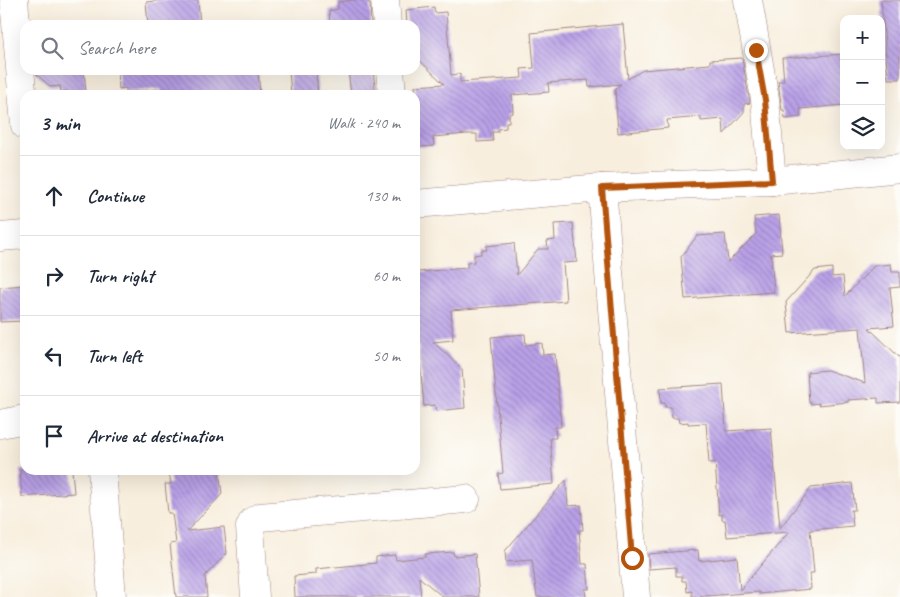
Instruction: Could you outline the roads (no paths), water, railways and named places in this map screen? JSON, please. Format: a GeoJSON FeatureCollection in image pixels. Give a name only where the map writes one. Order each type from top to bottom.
{"type":"FeatureCollection","features":[{"type":"Feature","properties":{"kind":"street"},"geometry":{"type":"LineString","coordinates":[[14,0],[20,68]]}},
{"type":"Feature","properties":{"kind":"street"},"geometry":{"type":"LineString","coordinates":[[385,0],[387,20]]}},
{"type":"Feature","properties":{"kind":"street"},"geometry":{"type":"LineString","coordinates":[[748,0],[765,100],[772,181]]}},
{"type":"Feature","properties":{"kind":"street"},"geometry":{"type":"LineString","coordinates":[[21,75],[22,90]]}},
{"type":"Feature","properties":{"kind":"street"},"geometry":{"type":"LineString","coordinates":[[390,75],[392,90]]}},
{"type":"Feature","properties":{"kind":"street"},"geometry":{"type":"LineString","coordinates":[[420,204],[602,188],[772,181],[900,168]]}},
{"type":"Feature","properties":{"kind":"street"},"geometry":{"type":"LineString","coordinates":[[602,188],[636,597]]}},
{"type":"Feature","properties":{"kind":"street"},"geometry":{"type":"LineString","coordinates":[[0,237],[20,235]]}},
{"type":"Feature","properties":{"kind":"street"},"geometry":{"type":"LineString","coordinates":[[0,424],[20,420]]}},
{"type":"Feature","properties":{"kind":"street"},"geometry":{"type":"LineString","coordinates":[[102,475],[112,597]]}},
{"type":"Feature","properties":{"kind":"street"},"geometry":{"type":"LineString","coordinates":[[255,597],[250,527],[253,521],[260,517],[466,499]]}}]}
